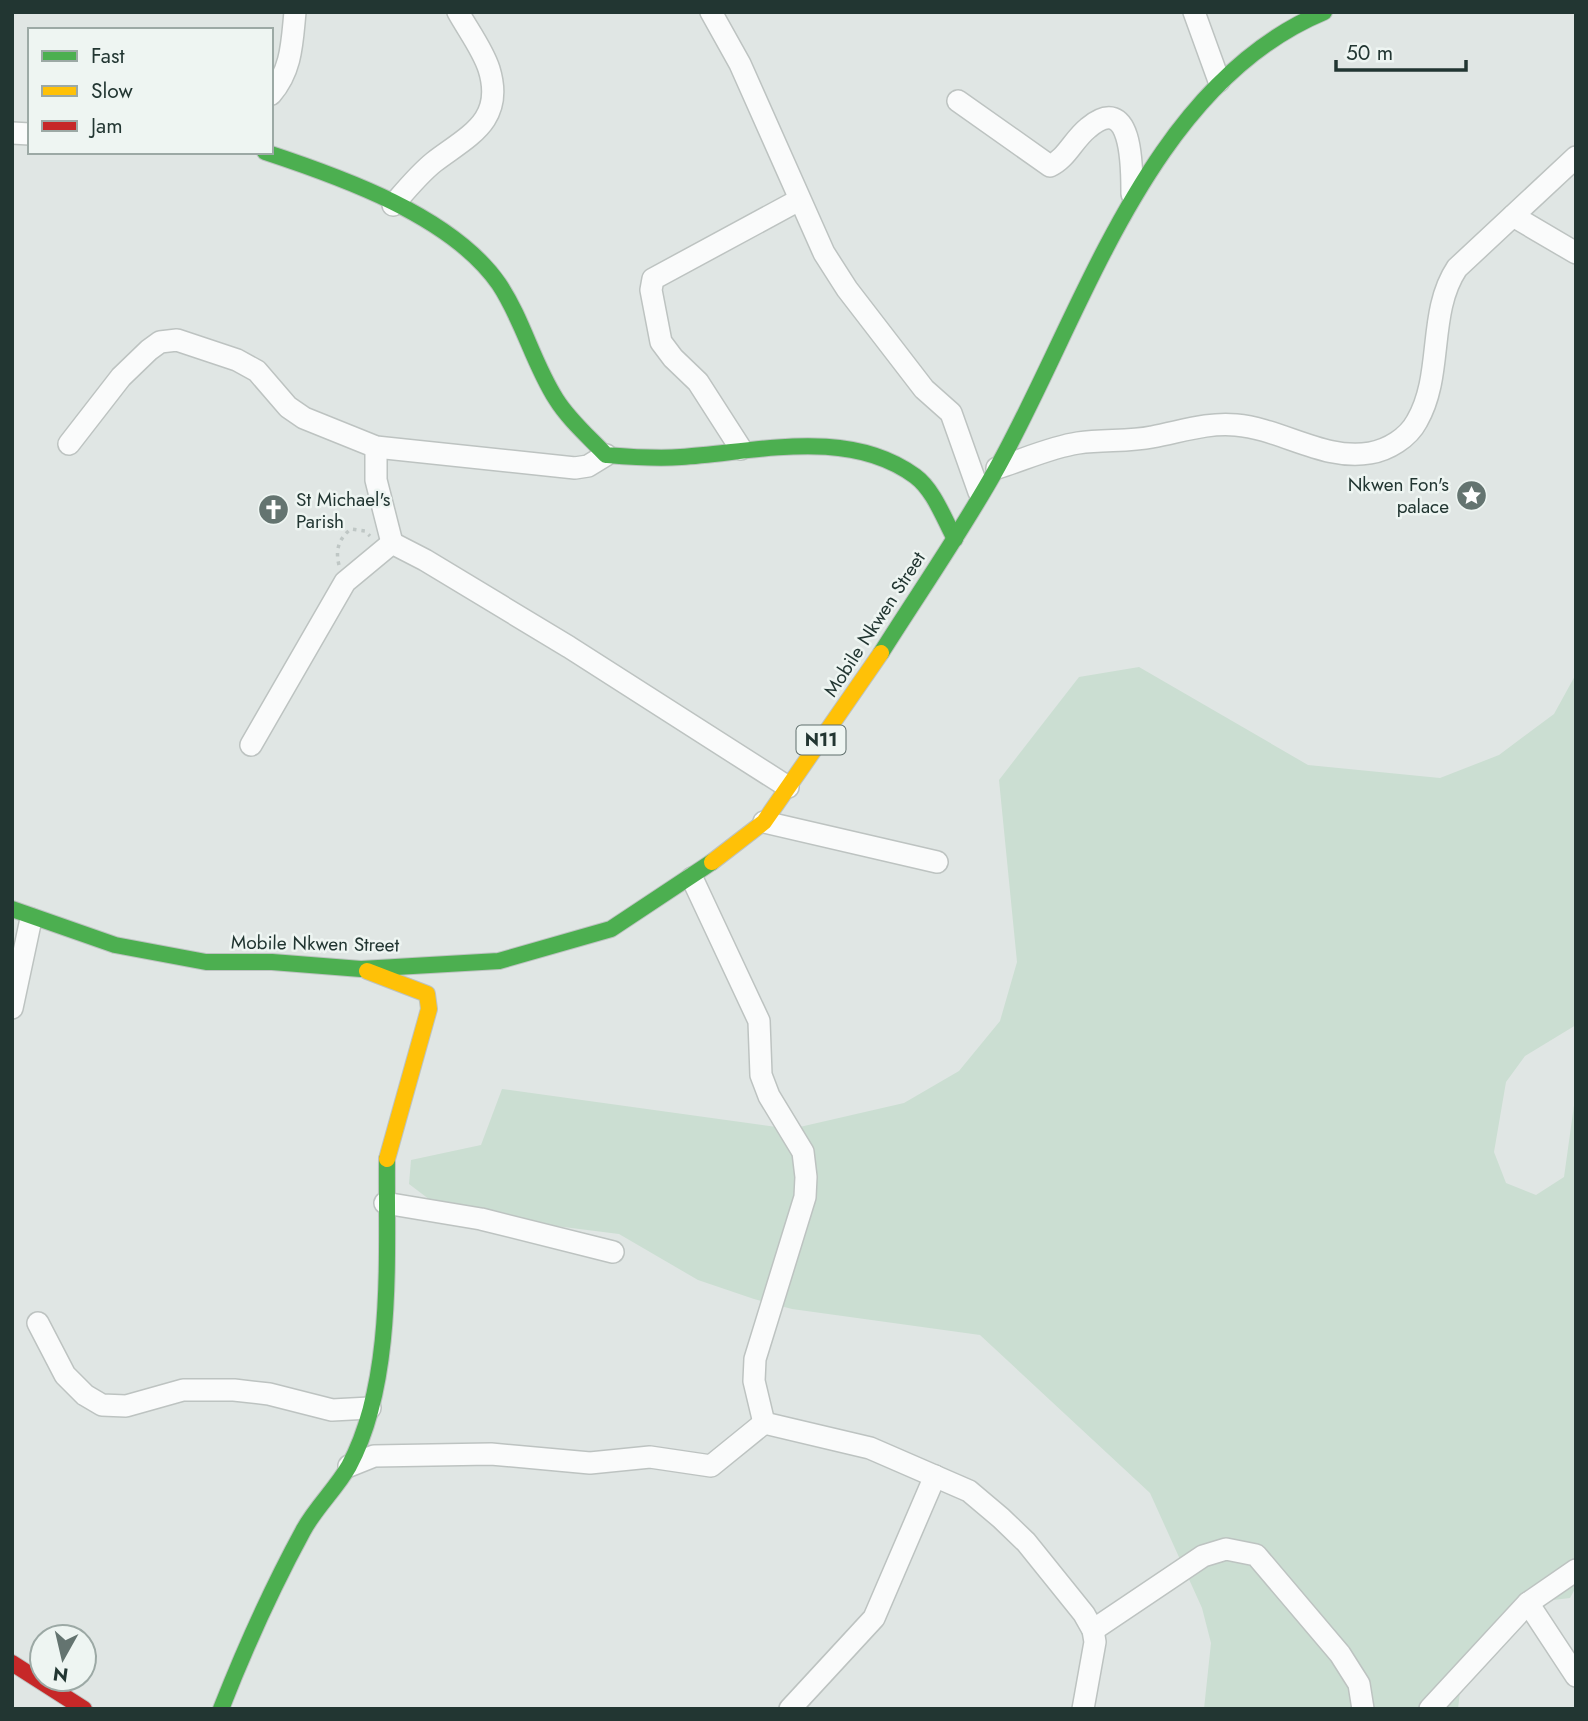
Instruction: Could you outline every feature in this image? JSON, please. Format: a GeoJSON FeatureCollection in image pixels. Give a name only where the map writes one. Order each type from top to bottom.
{"type":"FeatureCollection","features":[{"type":"Feature","properties":{"kind":"main road","name":"Mobile Nkwen Street"},"geometry":{"type":"LineString","coordinates":[[22,914],[115,945],[206,962],[272,962],[361,969],[499,961],[611,929],[692,878],[764,822],[871,669],[955,539],[979,492],[997,468],[1132,196],[1219,81],[1288,27],[1324,12]]}},
{"type":"Feature","properties":{"kind":"main road"},"geometry":{"type":"LineString","coordinates":[[272,154],[318,168],[393,205],[463,247],[490,273],[556,400],[607,455],[646,458],[741,449],[862,452],[892,461],[918,477],[955,539]]}},
{"type":"Feature","properties":{"kind":"main road"},"geometry":{"type":"LineString","coordinates":[[361,969],[427,994],[429,1009],[387,1157],[384,1326],[381,1361],[370,1408],[367,1449]]}},
{"type":"Feature","properties":{"kind":"main road"},"geometry":{"type":"LineString","coordinates":[[221,1709],[247,1644],[304,1528],[349,1466]]}},
{"type":"Feature","properties":{"kind":"main road"},"geometry":{"type":"LineString","coordinates":[[12,1663],[69,1705]]}},
{"type":"Feature","properties":{"kind":"street"},"geometry":{"type":"LineString","coordinates":[[273,91],[285,77],[295,12]]}},
{"type":"Feature","properties":{"kind":"street"},"geometry":{"type":"LineString","coordinates":[[393,205],[416,178],[476,132],[489,115],[493,92],[489,68],[458,12]]}},
{"type":"Feature","properties":{"kind":"street"},"geometry":{"type":"LineString","coordinates":[[710,12],[740,64],[799,200],[847,289],[924,389],[951,413],[979,492]]}},
{"type":"Feature","properties":{"kind":"street"},"geometry":{"type":"LineString","coordinates":[[1194,12],[1219,81]]}},
{"type":"Feature","properties":{"kind":"street"},"geometry":{"type":"LineString","coordinates":[[958,101],[1050,166],[1059,162],[1092,125],[1100,120],[1112,120],[1123,127],[1133,156],[1132,196]]}},
{"type":"Feature","properties":{"kind":"street"},"geometry":{"type":"LineString","coordinates":[[997,468],[1077,443],[1152,438],[1200,426],[1260,428],[1336,453],[1370,453],[1396,444],[1417,423],[1430,390],[1446,284],[1457,268],[1576,157]]}},
{"type":"Feature","properties":{"kind":"street"},"geometry":{"type":"LineString","coordinates":[[741,449],[698,382],[661,342],[651,290],[653,279],[799,200]]}},
{"type":"Feature","properties":{"kind":"street"},"geometry":{"type":"LineString","coordinates":[[1513,216],[1576,253]]}},
{"type":"Feature","properties":{"kind":"street"},"geometry":{"type":"LineString","coordinates":[[69,444],[121,377],[149,350],[160,342],[177,340],[237,360],[257,371],[288,407],[304,418],[376,447],[575,468],[588,466],[607,455]]}},
{"type":"Feature","properties":{"kind":"street"},"geometry":{"type":"LineString","coordinates":[[376,447],[376,480],[388,546]]}},
{"type":"Feature","properties":{"kind":"street"},"geometry":{"type":"LineString","coordinates":[[251,745],[345,582],[388,546]]}},
{"type":"Feature","properties":{"kind":"street"},"geometry":{"type":"LineString","coordinates":[[388,546],[425,559],[788,787]]}},
{"type":"Feature","properties":{"kind":"street"},"geometry":{"type":"LineString","coordinates":[[764,822],[937,862]]}},
{"type":"Feature","properties":{"kind":"street"},"geometry":{"type":"LineString","coordinates":[[692,878],[759,1021],[761,1075],[769,1096],[803,1152],[806,1177],[804,1197],[755,1359],[754,1381],[764,1423]]}},
{"type":"Feature","properties":{"kind":"street"},"geometry":{"type":"LineString","coordinates":[[12,1007],[22,914]]}},
{"type":"Feature","properties":{"kind":"street"},"geometry":{"type":"LineString","coordinates":[[385,1203],[481,1219],[613,1252]]}},
{"type":"Feature","properties":{"kind":"street"},"geometry":{"type":"LineString","coordinates":[[38,1323],[65,1374],[85,1395],[102,1405],[126,1406],[183,1390],[234,1390],[269,1394],[332,1410],[370,1408]]}},
{"type":"Feature","properties":{"kind":"street"},"geometry":{"type":"LineString","coordinates":[[349,1466],[367,1449],[491,1454],[590,1463],[611,1462],[632,1456],[710,1466],[764,1423]]}},
{"type":"Feature","properties":{"kind":"street"},"geometry":{"type":"LineString","coordinates":[[764,1423],[870,1448],[969,1491],[1009,1526],[1076,1604],[1093,1630],[1096,1642],[1083,1709]]}},
{"type":"Feature","properties":{"kind":"street"},"geometry":{"type":"LineString","coordinates":[[790,1709],[874,1618],[935,1476]]}},
{"type":"Feature","properties":{"kind":"street"},"geometry":{"type":"LineString","coordinates":[[1093,1630],[1203,1556],[1226,1549],[1256,1555],[1340,1654],[1359,1684],[1363,1709]]}},
{"type":"Feature","properties":{"kind":"street"},"geometry":{"type":"LineString","coordinates":[[1430,1709],[1528,1603],[1576,1570]]}},
{"type":"Feature","properties":{"kind":"street"},"geometry":{"type":"LineString","coordinates":[[1528,1603],[1576,1676]]}},
{"type":"Feature","properties":{"kind":"path"},"geometry":{"type":"LineString","coordinates":[[345,582],[337,551],[342,536],[351,529],[365,531],[388,546]]}},
{"type":"Feature","properties":{"kind":"green space"},"geometry":{"type":"Polygon","coordinates":[[[1139,667],[1308,765],[1440,778],[1499,755],[1554,714],[1576,674],[1576,1025],[1525,1056],[1506,1082],[1494,1152],[1506,1183],[1536,1195],[1564,1177],[1576,1091],[1576,1587],[1570,1598],[1528,1603],[1462,1674],[1458,1709],[1204,1709],[1211,1643],[1202,1608],[1150,1493],[980,1335],[792,1309],[754,1299],[698,1280],[619,1234],[446,1212],[409,1184],[411,1160],[481,1145],[502,1089],[791,1129],[904,1103],[959,1071],[1000,1021],[1017,962],[999,780],[1079,677],[1139,667]]]}},
{"type":"Feature","properties":{"kind":"traffic: fast"},"geometry":{"type":"LineString","coordinates":[[881,653],[997,468],[1092,275],[1127,210],[1166,148],[1211,92],[1263,46],[1324,12]]}},
{"type":"Feature","properties":{"kind":"traffic: fast"},"geometry":{"type":"LineString","coordinates":[[271,154],[393,202],[453,238],[479,260],[507,298],[561,407],[606,455],[671,458],[801,446],[861,452],[889,461],[922,482],[955,539]]}},
{"type":"Feature","properties":{"kind":"traffic: fast"},"geometry":{"type":"LineString","coordinates":[[12,909],[115,945],[206,962],[272,962],[361,969],[499,961],[611,929],[712,862]]}},
{"type":"Feature","properties":{"kind":"traffic: fast"},"geometry":{"type":"LineString","coordinates":[[221,1709],[259,1618],[292,1553],[319,1506],[349,1466],[364,1432],[374,1395],[385,1316],[387,1159]]}},
{"type":"Feature","properties":{"kind":"traffic: slow"},"geometry":{"type":"LineString","coordinates":[[712,862],[764,822],[881,653]]}},
{"type":"Feature","properties":{"kind":"traffic: slow"},"geometry":{"type":"LineString","coordinates":[[367,971],[427,994],[429,1009],[387,1159]]}},
{"type":"Feature","properties":{"kind":"traffic: jam"},"geometry":{"type":"LineString","coordinates":[[12,1663],[84,1709]]}},
{"type":"Feature","properties":{"kind":"place","name":"Nkwen Fon's palace"},"geometry":{"type":"Point","coordinates":[1472,495]}},
{"type":"Feature","properties":{"kind":"place","name":"St Michael's Parish"},"geometry":{"type":"Point","coordinates":[273,510]}}]}
